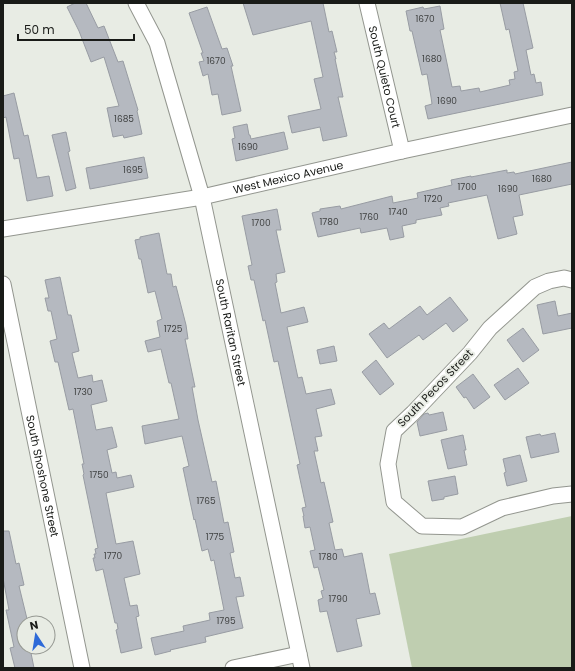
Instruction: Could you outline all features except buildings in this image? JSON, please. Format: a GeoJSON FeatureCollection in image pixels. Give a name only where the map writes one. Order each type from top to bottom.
{"type":"FeatureCollection","features":[{"type":"Feature","properties":{"kind":"street","name":"South Raritan Street"},"geometry":{"type":"LineString","coordinates":[[136,3],[157,42],[202,197],[301,661]]}},
{"type":"Feature","properties":{"kind":"street","name":"South Quieto Court"},"geometry":{"type":"LineString","coordinates":[[367,3],[402,151]]}},
{"type":"Feature","properties":{"kind":"street","name":"West Mexico Avenue"},"geometry":{"type":"LineString","coordinates":[[3,229],[202,197],[572,114]]}},
{"type":"Feature","properties":{"kind":"street","name":"South Pecos Street"},"geometry":{"type":"LineString","coordinates":[[572,280],[564,278],[549,281],[535,287],[490,328],[413,413],[394,431],[388,464],[394,502],[422,526],[462,527],[502,508],[553,496],[572,494]]}},
{"type":"Feature","properties":{"kind":"street","name":"South Shoshone Street"},"geometry":{"type":"LineString","coordinates":[[3,284],[82,668]]}},
{"type":"Feature","properties":{"kind":"street"},"geometry":{"type":"LineString","coordinates":[[232,668],[301,661]]}},
{"type":"Feature","properties":{"kind":"green space"},"geometry":{"type":"Polygon","coordinates":[[[572,516],[572,668],[412,668],[389,554],[572,516]]]}}]}
